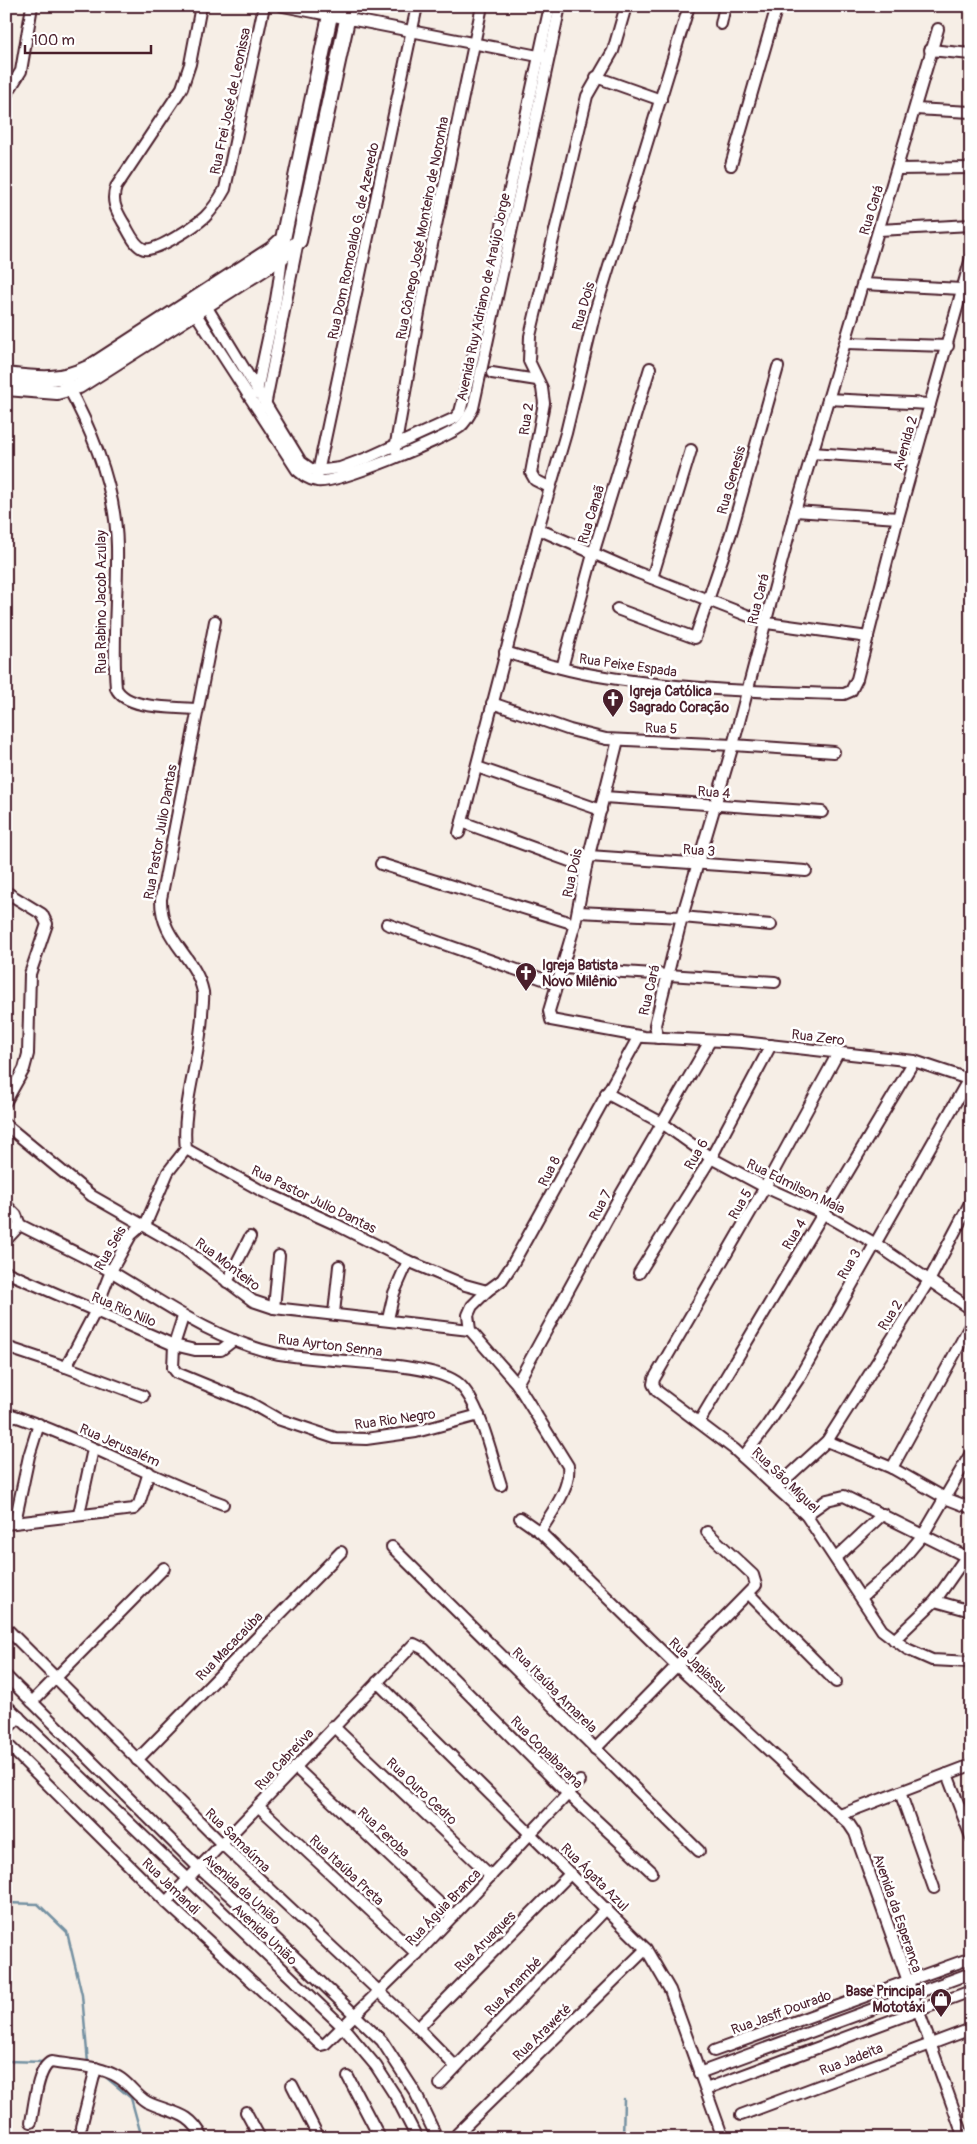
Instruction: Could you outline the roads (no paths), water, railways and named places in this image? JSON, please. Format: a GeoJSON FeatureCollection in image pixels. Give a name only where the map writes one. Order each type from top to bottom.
{"type":"FeatureCollection","features":[{"type":"Feature","properties":{"kind":"street"},"geometry":{"type":"LineString","coordinates":[[6,95],[20,72],[32,6]]}},
{"type":"Feature","properties":{"kind":"street","name":"Rua Frei José de Leonissa"},"geometry":{"type":"LineString","coordinates":[[201,6],[190,64],[182,88],[116,187],[112,197],[116,209],[138,246],[145,249],[156,248],[203,219],[217,204],[225,189],[264,6]]}},
{"type":"Feature","properties":{"kind":"street"},"geometry":{"type":"LineString","coordinates":[[284,6],[349,13],[412,33],[544,58]]}},
{"type":"Feature","properties":{"kind":"street","name":"Rua Dom Romoaldo G. de Azevedo"},"geometry":{"type":"LineString","coordinates":[[316,482],[317,470],[417,6]]}},
{"type":"Feature","properties":{"kind":"street","name":"Rua Cônego José Monteiro de Noronha"},"geometry":{"type":"LineString","coordinates":[[396,457],[395,445],[426,273],[482,6]]}},
{"type":"Feature","properties":{"kind":"street","name":"Avenida Ruy Adriano de Araújo Jorge"},"geometry":{"type":"LineString","coordinates":[[316,482],[341,478],[396,457],[460,427],[473,408],[544,58],[550,6]]}},
{"type":"Feature","properties":{"kind":"street","name":"Avenida Ruy Adriano de Araújo Jorge"},"geometry":{"type":"LineString","coordinates":[[317,470],[340,468],[445,423],[460,412],[544,58],[560,6]]}},
{"type":"Feature","properties":{"kind":"street","name":"Rua 2"},"geometry":{"type":"LineString","coordinates":[[549,487],[534,480],[531,473],[543,414],[543,395],[528,361],[532,326],[583,109],[596,77],[613,51],[626,6]]}},
{"type":"Feature","properties":{"kind":"street","name":"Rua Dois"},"geometry":{"type":"LineString","coordinates":[[549,487],[566,433],[595,312],[689,6]]}},
{"type":"Feature","properties":{"kind":"street"},"geometry":{"type":"LineString","coordinates":[[721,24],[725,6]]}},
{"type":"Feature","properties":{"kind":"street"},"geometry":{"type":"LineString","coordinates":[[731,165],[777,6]]}},
{"type":"Feature","properties":{"kind":"street"},"geometry":{"type":"LineString","coordinates":[[257,389],[277,304],[283,239],[331,11]]}},
{"type":"Feature","properties":{"kind":"street"},"geometry":{"type":"LineString","coordinates":[[260,404],[349,13]]}},
{"type":"Feature","properties":{"kind":"street","name":"Rua Cará"},"geometry":{"type":"LineString","coordinates":[[658,1038],[655,1025],[682,917],[733,745],[795,511],[878,230],[898,169],[930,50],[938,29]]}},
{"type":"Feature","properties":{"kind":"street"},"geometry":{"type":"LineString","coordinates":[[930,50],[971,54]]}},
{"type":"Feature","properties":{"kind":"street"},"geometry":{"type":"LineString","coordinates":[[596,77],[661,100]]}},
{"type":"Feature","properties":{"kind":"street"},"geometry":{"type":"LineString","coordinates":[[914,109],[971,112]]}},
{"type":"Feature","properties":{"kind":"street"},"geometry":{"type":"LineString","coordinates":[[898,169],[971,168]]}},
{"type":"Feature","properties":{"kind":"street"},"geometry":{"type":"LineString","coordinates":[[878,230],[971,225]]}},
{"type":"Feature","properties":{"kind":"street"},"geometry":{"type":"LineString","coordinates":[[6,388],[57,392],[67,384],[97,375],[197,304],[283,239]]}},
{"type":"Feature","properties":{"kind":"street"},"geometry":{"type":"LineString","coordinates":[[197,304],[282,257],[298,241]]}},
{"type":"Feature","properties":{"kind":"street","name":"Avenida 2"},"geometry":{"type":"LineString","coordinates":[[840,693],[849,693],[853,689],[898,518],[948,346],[971,258]]}},
{"type":"Feature","properties":{"kind":"street"},"geometry":{"type":"LineString","coordinates":[[863,284],[962,289]]}},
{"type":"Feature","properties":{"kind":"street"},"geometry":{"type":"LineString","coordinates":[[197,304],[257,389],[263,416],[297,470],[305,477],[316,482]]}},
{"type":"Feature","properties":{"kind":"street"},"geometry":{"type":"LineString","coordinates":[[197,304],[260,404],[302,462],[310,469],[317,470]]}},
{"type":"Feature","properties":{"kind":"street"},"geometry":{"type":"LineString","coordinates":[[846,343],[948,346]]}},
{"type":"Feature","properties":{"kind":"street","name":"Rua Genesis"},"geometry":{"type":"LineString","coordinates":[[617,609],[695,638],[730,533],[778,367]]}},
{"type":"Feature","properties":{"kind":"street","name":"Rua Canaã"},"geometry":{"type":"LineString","coordinates":[[562,668],[593,554],[650,368]]}},
{"type":"Feature","properties":{"kind":"street"},"geometry":{"type":"LineString","coordinates":[[492,373],[537,380]]}},
{"type":"Feature","properties":{"kind":"street"},"geometry":{"type":"LineString","coordinates":[[6,375],[67,384]]}},
{"type":"Feature","properties":{"kind":"street","name":"Rua Rabino Jacob Azulay"},"geometry":{"type":"LineString","coordinates":[[67,384],[92,437],[110,494],[117,544],[116,688],[119,695],[138,704],[196,709]]}},
{"type":"Feature","properties":{"kind":"street"},"geometry":{"type":"LineString","coordinates":[[828,399],[930,404]]}},
{"type":"Feature","properties":{"kind":"street"},"geometry":{"type":"LineString","coordinates":[[652,578],[691,450]]}},
{"type":"Feature","properties":{"kind":"street"},"geometry":{"type":"LineString","coordinates":[[812,453],[914,460]]}},
{"type":"Feature","properties":{"kind":"street"},"geometry":{"type":"LineString","coordinates":[[459,833],[549,487]]}},
{"type":"Feature","properties":{"kind":"street"},"geometry":{"type":"LineString","coordinates":[[795,511],[898,518]]}},
{"type":"Feature","properties":{"kind":"street"},"geometry":{"type":"LineString","coordinates":[[538,529],[652,578],[767,622],[868,636]]}},
{"type":"Feature","properties":{"kind":"street","name":"Rua Pastor Julio Dantas"},"geometry":{"type":"LineString","coordinates":[[215,620],[196,709],[163,885],[160,914],[163,923],[198,976],[203,993],[202,1027],[186,1123],[186,1149],[260,1190],[335,1224],[408,1261],[465,1285],[487,1291]]}},
{"type":"Feature","properties":{"kind":"street","name":"Rua Peixe Espada"},"geometry":{"type":"LineString","coordinates":[[505,652],[562,668],[622,679],[748,691],[840,693]]}},
{"type":"Feature","properties":{"kind":"street","name":"Rua 5"},"geometry":{"type":"LineString","coordinates":[[492,703],[570,730],[618,740],[834,752]]}},
{"type":"Feature","properties":{"kind":"street","name":"Rua Dois"},"geometry":{"type":"LineString","coordinates":[[549,1012],[575,924],[586,867],[618,740]]}},
{"type":"Feature","properties":{"kind":"street"},"geometry":{"type":"LineString","coordinates":[[477,767],[601,810]]}},
{"type":"Feature","properties":{"kind":"street","name":"Rua 4"},"geometry":{"type":"LineString","coordinates":[[604,797],[822,812]]}},
{"type":"Feature","properties":{"kind":"street"},"geometry":{"type":"LineString","coordinates":[[462,822],[586,867]]}},
{"type":"Feature","properties":{"kind":"street","name":"Rua 3"},"geometry":{"type":"LineString","coordinates":[[590,856],[806,871]]}},
{"type":"Feature","properties":{"kind":"street"},"geometry":{"type":"LineString","coordinates":[[381,864],[575,924]]}},
{"type":"Feature","properties":{"kind":"street"},"geometry":{"type":"LineString","coordinates":[[6,892],[42,914],[46,924],[30,974],[28,1054],[24,1069],[6,1101]]}},
{"type":"Feature","properties":{"kind":"street"},"geometry":{"type":"LineString","coordinates":[[578,912],[682,917],[771,925]]}},
{"type":"Feature","properties":{"kind":"street"},"geometry":{"type":"LineString","coordinates":[[387,924],[557,984]]}},
{"type":"Feature","properties":{"kind":"street"},"geometry":{"type":"LineString","coordinates":[[563,968],[775,982]]}},
{"type":"Feature","properties":{"kind":"street","name":"Rua Zero"},"geometry":{"type":"LineString","coordinates":[[549,1012],[549,1018],[553,1021],[641,1036],[771,1044],[914,1061],[970,1078]]}},
{"type":"Feature","properties":{"kind":"street","name":"Rua 8"},"geometry":{"type":"LineString","coordinates":[[487,1291],[502,1280],[512,1265],[606,1093],[641,1036],[655,1025]]}},
{"type":"Feature","properties":{"kind":"street","name":"Rua 7"},"geometry":{"type":"LineString","coordinates":[[517,1384],[710,1040]]}},
{"type":"Feature","properties":{"kind":"street","name":"Rua 6"},"geometry":{"type":"LineString","coordinates":[[639,1273],[711,1158],[771,1044]]}},
{"type":"Feature","properties":{"kind":"street","name":"Rua 5"},"geometry":{"type":"LineString","coordinates":[[677,1340],[765,1188],[838,1053]]}},
{"type":"Feature","properties":{"kind":"street","name":"Rua 4"},"geometry":{"type":"LineString","coordinates":[[700,1422],[822,1213],[914,1061]]}},
{"type":"Feature","properties":{"kind":"street","name":"Rua 3"},"geometry":{"type":"LineString","coordinates":[[743,1457],[799,1378],[970,1078]]}},
{"type":"Feature","properties":{"kind":"street","name":"Rua Edmilson Maia"},"geometry":{"type":"LineString","coordinates":[[606,1093],[662,1123],[711,1158],[765,1188],[822,1213],[876,1244],[930,1279],[971,1309]]}},
{"type":"Feature","properties":{"kind":"street","name":"Rua Monteiro"},"geometry":{"type":"LineString","coordinates":[[6,1125],[82,1188],[111,1209],[183,1248],[254,1302],[274,1308],[388,1319],[470,1330]]}},
{"type":"Feature","properties":{"kind":"street","name":"Rua Seis"},"geometry":{"type":"LineString","coordinates":[[66,1367],[95,1312],[111,1271],[130,1234],[142,1225],[151,1214],[168,1172],[186,1149]]}},
{"type":"Feature","properties":{"kind":"street","name":"Rua 2"},"geometry":{"type":"LineString","coordinates":[[827,1442],[930,1279],[971,1201]]}},
{"type":"Feature","properties":{"kind":"street","name":"Rua Ayrton Senna"},"geometry":{"type":"LineString","coordinates":[[6,1205],[16,1215],[20,1225],[111,1271],[183,1317],[234,1340],[273,1353],[300,1358],[423,1370],[447,1375],[460,1384],[479,1415],[500,1484]]}},
{"type":"Feature","properties":{"kind":"street"},"geometry":{"type":"LineString","coordinates":[[6,1240],[20,1225]]}},
{"type":"Feature","properties":{"kind":"street"},"geometry":{"type":"LineString","coordinates":[[226,1282],[250,1237]]}},
{"type":"Feature","properties":{"kind":"street"},"geometry":{"type":"LineString","coordinates":[[274,1308],[280,1256]]}},
{"type":"Feature","properties":{"kind":"street"},"geometry":{"type":"LineString","coordinates":[[388,1319],[394,1293],[408,1261]]}},
{"type":"Feature","properties":{"kind":"street"},"geometry":{"type":"LineString","coordinates":[[334,1313],[339,1266]]}},
{"type":"Feature","properties":{"kind":"street","name":"Rua Rio Nilo"},"geometry":{"type":"LineString","coordinates":[[6,1272],[174,1345],[195,1350],[220,1350],[234,1340]]}},
{"type":"Feature","properties":{"kind":"street"},"geometry":{"type":"LineString","coordinates":[[487,1291],[472,1306],[468,1315],[470,1330],[517,1384],[568,1466],[569,1474],[563,1493],[540,1532]]}},
{"type":"Feature","properties":{"kind":"street"},"geometry":{"type":"LineString","coordinates":[[174,1345],[183,1317]]}},
{"type":"Feature","properties":{"kind":"street"},"geometry":{"type":"LineString","coordinates":[[892,1468],[971,1324]]}},
{"type":"Feature","properties":{"kind":"street","name":"Rua São Miguel"},"geometry":{"type":"LineString","coordinates":[[677,1340],[654,1379],[654,1388],[743,1457],[806,1515],[862,1597],[882,1630],[907,1649],[932,1660],[971,1662]]}},
{"type":"Feature","properties":{"kind":"street","name":"Rua Rio Negro"},"geometry":{"type":"LineString","coordinates":[[174,1345],[173,1368],[177,1373],[250,1403],[278,1419],[335,1438],[366,1439],[416,1432],[479,1415]]}},
{"type":"Feature","properties":{"kind":"street"},"geometry":{"type":"LineString","coordinates":[[6,1347],[143,1396]]}},
{"type":"Feature","properties":{"kind":"street","name":"Rua Jerusalém"},"geometry":{"type":"LineString","coordinates":[[6,1413],[38,1424],[149,1472],[179,1488],[223,1504]]}},
{"type":"Feature","properties":{"kind":"street"},"geometry":{"type":"LineString","coordinates":[[38,1424],[11,1523],[134,1509],[139,1504],[149,1472]]}},
{"type":"Feature","properties":{"kind":"street"},"geometry":{"type":"LineString","coordinates":[[777,1487],[827,1442],[892,1468],[945,1498],[971,1508]]}},
{"type":"Feature","properties":{"kind":"street"},"geometry":{"type":"LineString","coordinates":[[79,1514],[94,1449]]}},
{"type":"Feature","properties":{"kind":"street"},"geometry":{"type":"LineString","coordinates":[[862,1597],[896,1567],[923,1535],[971,1453]]}},
{"type":"Feature","properties":{"kind":"street"},"geometry":{"type":"LineString","coordinates":[[806,1515],[827,1500],[844,1496],[968,1558],[935,1601],[894,1640]]}},
{"type":"Feature","properties":{"kind":"street"},"geometry":{"type":"LineString","coordinates":[[836,1558],[883,1514]]}},
{"type":"Feature","properties":{"kind":"street","name":"Rua Japiassu"},"geometry":{"type":"LineString","coordinates":[[520,1518],[540,1532],[676,1665],[840,1815]]}},
{"type":"Feature","properties":{"kind":"street"},"geometry":{"type":"LineString","coordinates":[[595,1749],[756,1585],[753,1575],[707,1532]]}},
{"type":"Feature","properties":{"kind":"street","name":"Rua Itaúba Amarela"},"geometry":{"type":"LineString","coordinates":[[392,1547],[699,1851]]}},
{"type":"Feature","properties":{"kind":"street","name":"Rua Macacaúba"},"geometry":{"type":"LineString","coordinates":[[137,1760],[341,1552]]}},
{"type":"Feature","properties":{"kind":"street"},"geometry":{"type":"LineString","coordinates":[[32,1702],[164,1568]]}},
{"type":"Feature","properties":{"kind":"street"},"geometry":{"type":"LineString","coordinates":[[749,1594],[836,1682]]}},
{"type":"Feature","properties":{"kind":"street"},"geometry":{"type":"LineString","coordinates":[[935,1601],[971,1611]]}},
{"type":"Feature","properties":{"kind":"street","name":"Rua Samaúma"},"geometry":{"type":"LineString","coordinates":[[6,1628],[223,1845],[418,2028],[455,2066]]}},
{"type":"Feature","properties":{"kind":"street","name":"Rua Cabreúva"},"geometry":{"type":"LineString","coordinates":[[166,1902],[223,1845],[333,1726],[412,1645],[416,1645],[424,1650]]}},
{"type":"Feature","properties":{"kind":"street","name":"Rua Copaibarana"},"geometry":{"type":"LineString","coordinates":[[424,1650],[568,1794],[652,1872]]}},
{"type":"Feature","properties":{"kind":"street","name":"Avenida da União"},"geometry":{"type":"LineString","coordinates":[[6,1676],[199,1868],[356,2014],[382,2041],[398,2064],[438,2138]]}},
{"type":"Feature","properties":{"kind":"street","name":"Rua Ágata Azul"},"geometry":{"type":"LineString","coordinates":[[377,1682],[646,1949],[670,1990],[723,2138]]}},
{"type":"Feature","properties":{"kind":"street","name":"Avenida União"},"geometry":{"type":"LineString","coordinates":[[6,1705],[343,2027],[376,2066],[396,2097],[417,2138]]}},
{"type":"Feature","properties":{"kind":"street"},"geometry":{"type":"LineString","coordinates":[[6,1730],[19,1717]]}},
{"type":"Feature","properties":{"kind":"street","name":"Rua Ouro Cedro"},"geometry":{"type":"LineString","coordinates":[[333,1726],[492,1876]]}},
{"type":"Feature","properties":{"kind":"street","name":"Rua Jamandi"},"geometry":{"type":"LineString","coordinates":[[6,1743],[166,1902],[320,2044]]}},
{"type":"Feature","properties":{"kind":"street"},"geometry":{"type":"LineString","coordinates":[[840,1815],[971,1766]]}},
{"type":"Feature","properties":{"kind":"street","name":"Rua Peroba"},"geometry":{"type":"LineString","coordinates":[[295,1767],[453,1916]]}},
{"type":"Feature","properties":{"kind":"street"},"geometry":{"type":"LineString","coordinates":[[947,1774],[971,1837]]}},
{"type":"Feature","properties":{"kind":"street","name":"Rua Águia Branca"},"geometry":{"type":"LineString","coordinates":[[320,2044],[325,2044],[417,1954],[580,1781]]}},
{"type":"Feature","properties":{"kind":"street"},"geometry":{"type":"LineString","coordinates":[[900,1792],[934,1888]]}},
{"type":"Feature","properties":{"kind":"street","name":"Rua Itaúba Preta"},"geometry":{"type":"LineString","coordinates":[[258,1806],[417,1954]]}},
{"type":"Feature","properties":{"kind":"street","name":"Avenida da Esperança"},"geometry":{"type":"LineString","coordinates":[[840,1815],[855,1833],[964,2138]]}},
{"type":"Feature","properties":{"kind":"street","name":"Rua Aruaques"},"geometry":{"type":"LineString","coordinates":[[418,2028],[571,1873]]}},
{"type":"Feature","properties":{"kind":"street","name":"Rua Anambé"},"geometry":{"type":"LineString","coordinates":[[440,2084],[606,1908]]}},
{"type":"Feature","properties":{"kind":"street","name":"Rua Araweté"},"geometry":{"type":"LineString","coordinates":[[457,2134],[646,1949]]}},
{"type":"Feature","properties":{"kind":"street","name":"Rua Jasff Dourado"},"geometry":{"type":"LineString","coordinates":[[714,2051],[971,1958]]}},
{"type":"Feature","properties":{"kind":"street"},"geometry":{"type":"LineString","coordinates":[[699,2072],[971,1973]]}},
{"type":"Feature","properties":{"kind":"street"},"geometry":{"type":"LineString","coordinates":[[706,2089],[917,2010],[971,1992]]}},
{"type":"Feature","properties":{"kind":"street","name":"Rua Jadeita"},"geometry":{"type":"LineString","coordinates":[[741,2115],[971,2029]]}},
{"type":"Feature","properties":{"kind":"street"},"geometry":{"type":"LineString","coordinates":[[755,2053],[760,2069]]}},
{"type":"Feature","properties":{"kind":"street"},"geometry":{"type":"LineString","coordinates":[[31,2122],[39,2080],[48,2063],[96,2068],[119,2077],[143,2100],[183,2114],[192,2121],[203,2138]]}},
{"type":"Feature","properties":{"kind":"street"},"geometry":{"type":"LineString","coordinates":[[81,2127],[96,2068]]}},
{"type":"Feature","properties":{"kind":"street"},"geometry":{"type":"LineString","coordinates":[[348,2077],[380,2138]]}},
{"type":"Feature","properties":{"kind":"street"},"geometry":{"type":"LineString","coordinates":[[292,2085],[319,2138]]}},
{"type":"Feature","properties":{"kind":"street"},"geometry":{"type":"LineString","coordinates":[[246,2112],[260,2138]]}},
{"type":"Feature","properties":{"kind":"waterway"},"geometry":{"type":"LineString","coordinates":[[964,1668],[971,1669]]}},
{"type":"Feature","properties":{"kind":"waterway"},"geometry":{"type":"LineString","coordinates":[[6,1903],[38,1904],[67,1932],[82,1995],[88,2063]]}},
{"type":"Feature","properties":{"kind":"waterway"},"geometry":{"type":"LineString","coordinates":[[6,2061],[45,2062]]}},
{"type":"Feature","properties":{"kind":"waterway"},"geometry":{"type":"LineString","coordinates":[[102,2074],[131,2098],[142,2138]]}},
{"type":"Feature","properties":{"kind":"waterway"},"geometry":{"type":"LineString","coordinates":[[623,2138],[624,2099]]}},
{"type":"Feature","properties":{"kind":"place","name":"Igreja Católica Sagrado Coração"},"geometry":{"type":"Point","coordinates":[613,718]}},
{"type":"Feature","properties":{"kind":"place","name":"Igreja Batista Novo Milênio"},"geometry":{"type":"Point","coordinates":[526,992]}},
{"type":"Feature","properties":{"kind":"place","name":"Base Principal Mototáxi"},"geometry":{"type":"Point","coordinates":[941,2018]}}]}
